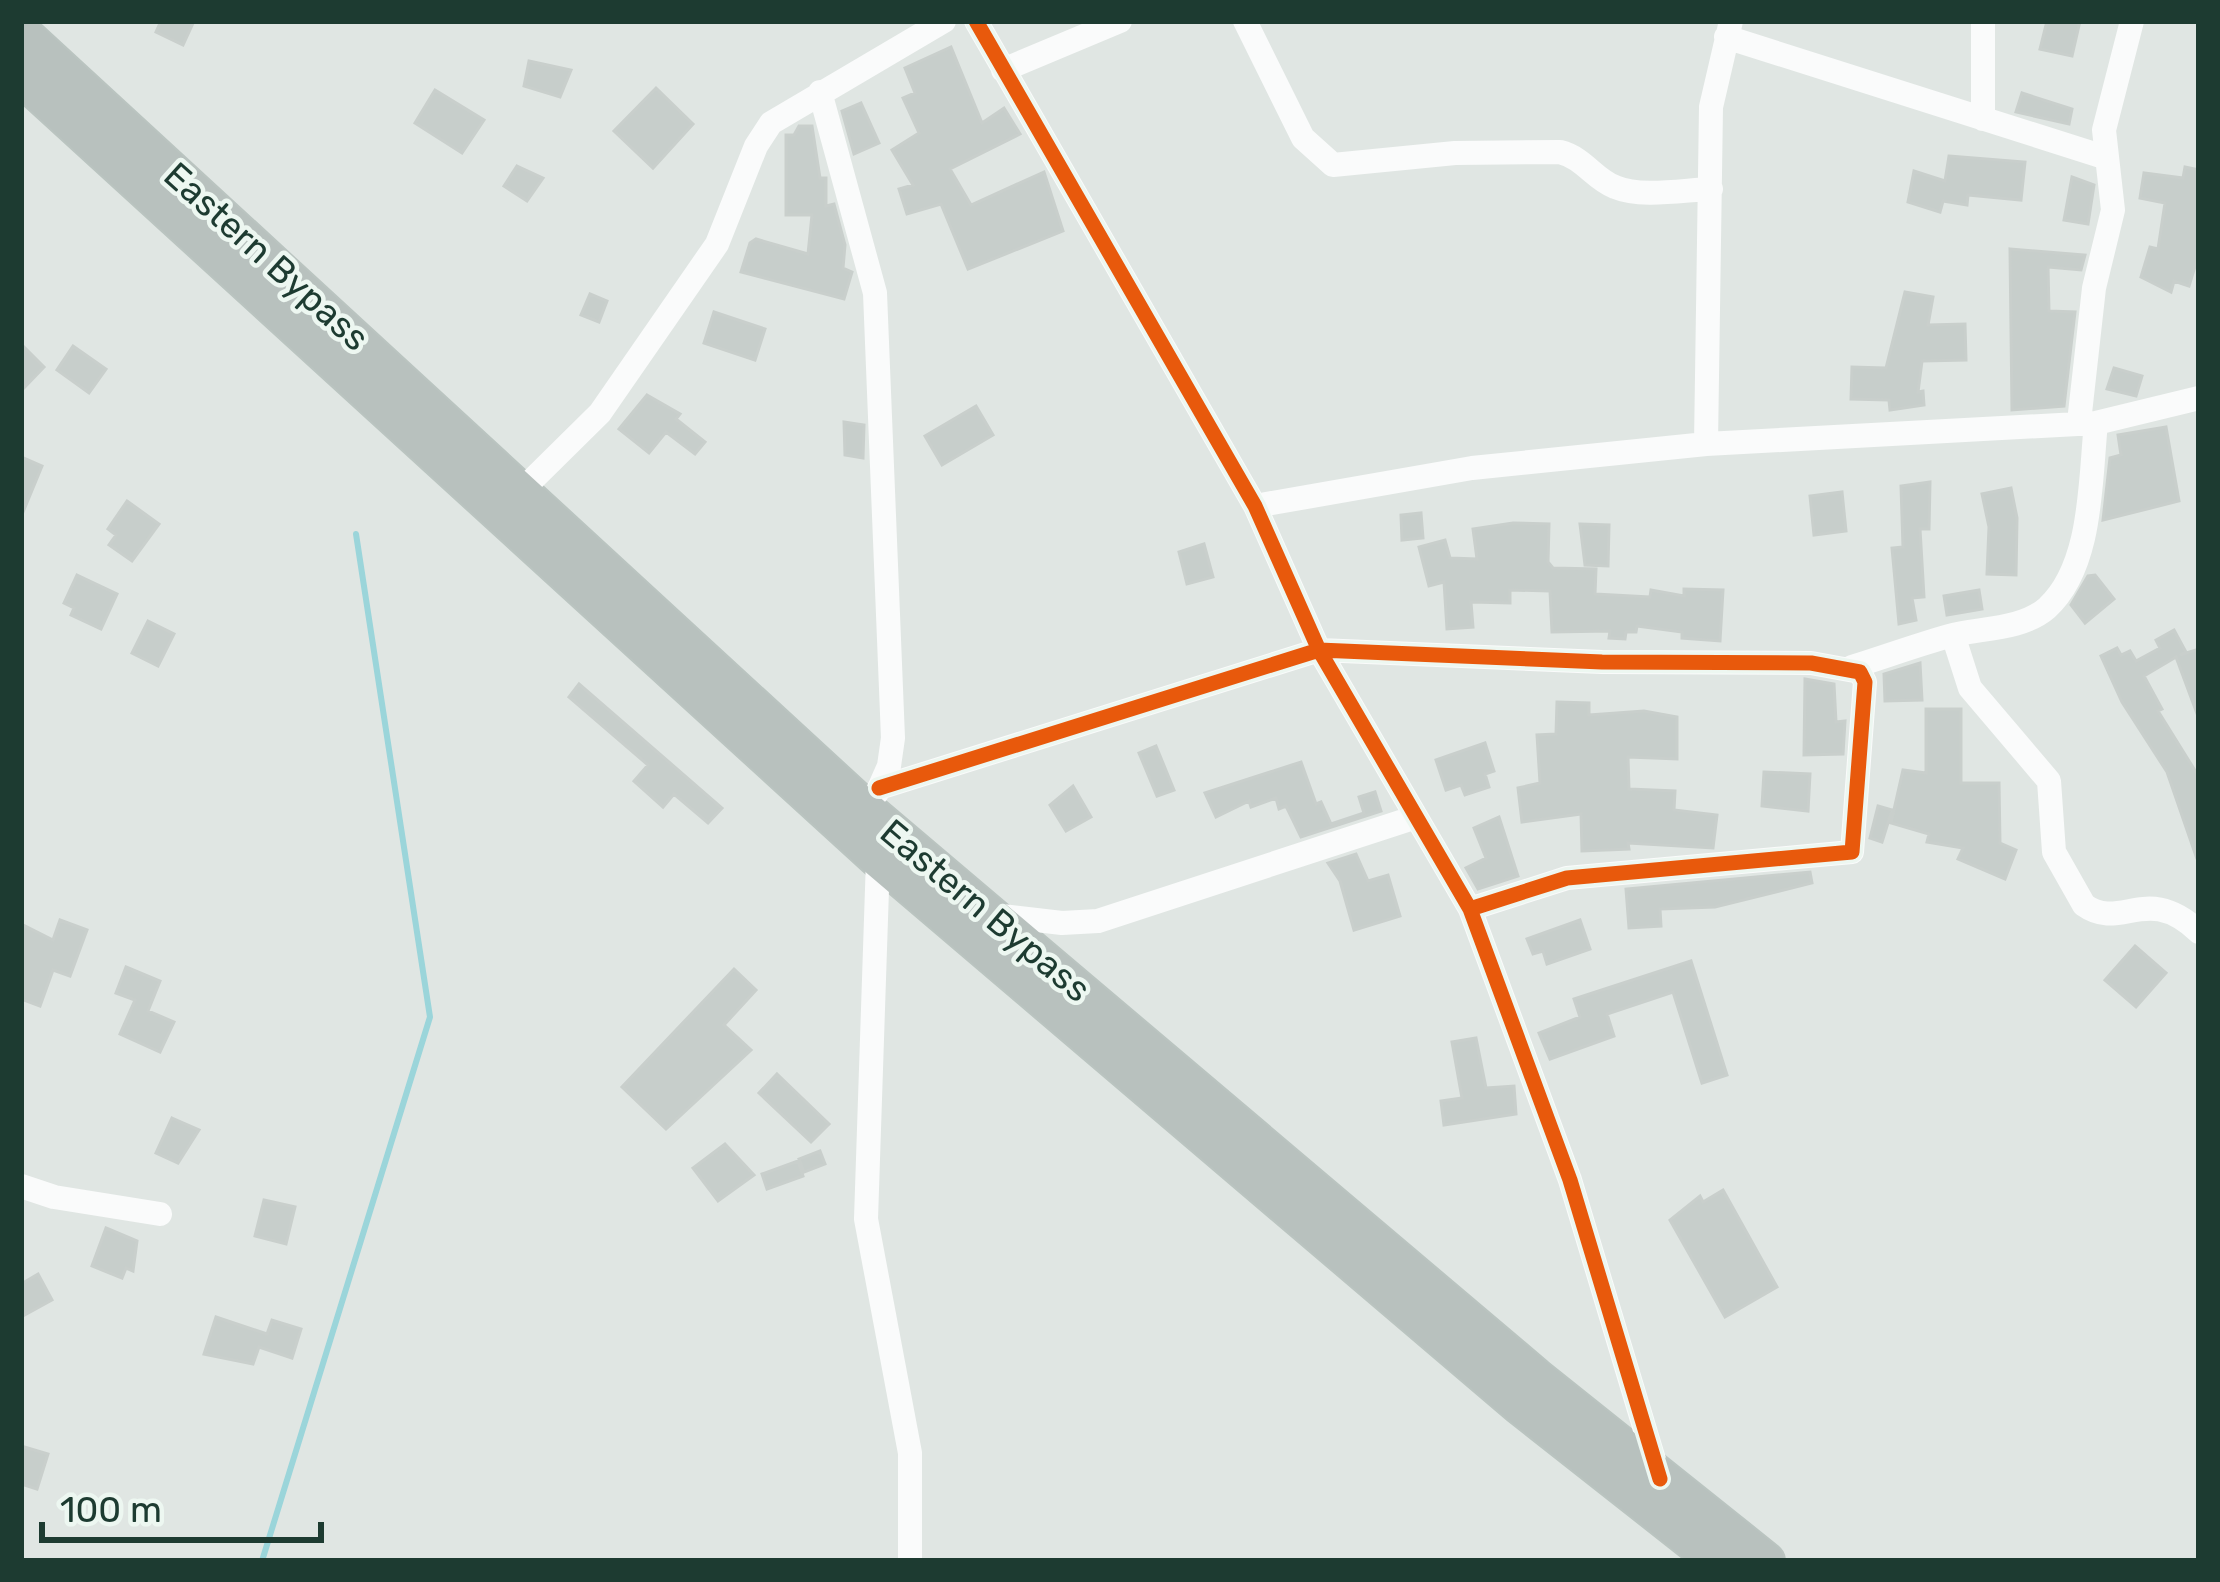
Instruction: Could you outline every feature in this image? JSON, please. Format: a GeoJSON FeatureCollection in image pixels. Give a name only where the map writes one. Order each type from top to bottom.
{"type":"FeatureCollection","features":[{"type":"Feature","properties":{"kind":"highway","name":"Eastern Bypass"},"geometry":{"type":"LineString","coordinates":[[21,32],[522,490],[874,800],[994,916],[1660,1479],[1766,1561]]}},
{"type":"Feature","properties":{"kind":"highway","name":"Eastern Bypass"},"geometry":{"type":"LineString","coordinates":[[21,77],[878,859],[1519,1405],[1717,1561]]}},
{"type":"Feature","properties":{"kind":"street"},"geometry":{"type":"LineString","coordinates":[[522,490],[600,413],[717,244],[756,146],[771,123],[944,21]]}},
{"type":"Feature","properties":{"kind":"street"},"geometry":{"type":"LineString","coordinates":[[976,21],[1255,506],[1319,650],[1469,910],[1570,1180],[1660,1479]]}},
{"type":"Feature","properties":{"kind":"street"},"geometry":{"type":"LineString","coordinates":[[1004,70],[1120,21]]}},
{"type":"Feature","properties":{"kind":"street"},"geometry":{"type":"LineString","coordinates":[[1245,21],[1304,139],[1333,164],[1455,153],[1560,152],[1576,156],[1611,186],[1627,190],[1711,189]]}},
{"type":"Feature","properties":{"kind":"street"},"geometry":{"type":"LineString","coordinates":[[1983,21],[1983,119]]}},
{"type":"Feature","properties":{"kind":"street"},"geometry":{"type":"LineString","coordinates":[[874,800],[1319,650],[1852,667],[1953,635],[2008,625],[2046,609],[2071,571],[2085,524],[2094,287],[2113,210],[2104,157],[2114,84],[2132,21]]}},
{"type":"Feature","properties":{"kind":"street"},"geometry":{"type":"LineString","coordinates":[[1706,444],[1711,107],[1728,29],[2104,157]]}},
{"type":"Feature","properties":{"kind":"street"},"geometry":{"type":"LineString","coordinates":[[820,92],[875,293],[892,737],[874,800]]}},
{"type":"Feature","properties":{"kind":"street"},"geometry":{"type":"LineString","coordinates":[[1255,506],[1472,468],[1706,444],[2087,422],[2199,398]]}},
{"type":"Feature","properties":{"kind":"street"},"geometry":{"type":"LineString","coordinates":[[1953,635],[1970,688],[2049,781],[2054,852],[2084,905],[2108,914],[2162,907],[2178,912],[2199,932]]}},
{"type":"Feature","properties":{"kind":"street"},"geometry":{"type":"LineString","coordinates":[[1469,910],[1567,878],[1852,852],[1865,682],[1852,667]]}},
{"type":"Feature","properties":{"kind":"street"},"geometry":{"type":"LineString","coordinates":[[994,916],[1062,923],[1098,921],[1416,817]]}},
{"type":"Feature","properties":{"kind":"street"},"geometry":{"type":"LineString","coordinates":[[878,859],[866,1219],[910,1453],[910,1561]]}},
{"type":"Feature","properties":{"kind":"street"},"geometry":{"type":"LineString","coordinates":[[21,1186],[54,1197],[160,1214]]}},
{"type":"Feature","properties":{"kind":"building"},"geometry":{"type":"Polygon","coordinates":[[[161,21],[194,21],[183,45],[156,32],[161,21]]]}},
{"type":"Feature","properties":{"kind":"building"},"geometry":{"type":"Polygon","coordinates":[[[2047,21],[2080,21],[2072,56],[2040,49],[2047,21]]]}},
{"type":"Feature","properties":{"kind":"building"},"geometry":{"type":"Polygon","coordinates":[[[951,47],[982,123],[1004,108],[1020,134],[950,169],[971,205],[1044,172],[1063,231],[968,269],[941,204],[907,214],[899,189],[913,185],[892,150],[919,133],[903,98],[915,93],[905,68],[951,47]]]}},
{"type":"Feature","properties":{"kind":"building"},"geometry":{"type":"Polygon","coordinates":[[[529,61],[571,70],[560,97],[524,86],[529,61]]]}},
{"type":"Feature","properties":{"kind":"building"},"geometry":{"type":"Polygon","coordinates":[[[656,88],[693,124],[653,168],[614,131],[656,88]]]}},
{"type":"Feature","properties":{"kind":"building"},"geometry":{"type":"Polygon","coordinates":[[[435,90],[484,120],[462,153],[415,123],[435,90]]]}},
{"type":"Feature","properties":{"kind":"building"},"geometry":{"type":"Polygon","coordinates":[[[2022,93],[2072,109],[2069,124],[2016,112],[2022,93]]]}},
{"type":"Feature","properties":{"kind":"building"},"geometry":{"type":"Polygon","coordinates":[[[861,103],[879,143],[854,154],[842,111],[861,103]]]}},
{"type":"Feature","properties":{"kind":"building"},"geometry":{"type":"Polygon","coordinates":[[[799,126],[812,126],[820,178],[826,178],[826,206],[834,204],[845,245],[843,268],[852,272],[844,299],[741,272],[750,243],[756,239],[808,254],[812,215],[786,215],[786,135],[794,135],[799,126]]]}},
{"type":"Feature","properties":{"kind":"building"},"geometry":{"type":"Polygon","coordinates":[[[1949,156],[2025,162],[2021,200],[1968,195],[1967,205],[1943,201],[1940,212],[1908,202],[1914,171],[1945,181],[1949,156]]]}},
{"type":"Feature","properties":{"kind":"building"},"geometry":{"type":"Polygon","coordinates":[[[517,166],[543,178],[527,201],[504,186],[517,166]]]}},
{"type":"Feature","properties":{"kind":"building"},"geometry":{"type":"Polygon","coordinates":[[[2185,167],[2199,170],[2197,260],[2189,286],[2174,281],[2171,292],[2141,277],[2150,247],[2158,249],[2165,203],[2140,198],[2144,173],[2183,178],[2185,167]]]}},
{"type":"Feature","properties":{"kind":"building"},"geometry":{"type":"Polygon","coordinates":[[[2072,177],[2094,185],[2088,224],[2064,220],[2072,177]]]}},
{"type":"Feature","properties":{"kind":"building"},"geometry":{"type":"Polygon","coordinates":[[[2010,249],[2085,255],[2081,270],[2048,267],[2049,311],[2075,312],[2064,406],[2012,410],[2010,249]]]}},
{"type":"Feature","properties":{"kind":"building"},"geometry":{"type":"Polygon","coordinates":[[[1905,292],[1933,297],[1928,325],[1965,324],[1966,360],[1922,361],[1918,392],[1923,391],[1924,405],[1890,410],[1889,400],[1851,399],[1852,367],[1886,368],[1905,292]]]}},
{"type":"Feature","properties":{"kind":"building"},"geometry":{"type":"Polygon","coordinates":[[[590,294],[607,301],[599,322],[581,315],[590,294]]]}},
{"type":"Feature","properties":{"kind":"building"},"geometry":{"type":"Polygon","coordinates":[[[714,312],[765,329],[755,360],[704,343],[714,312]]]}},
{"type":"Feature","properties":{"kind":"building"},"geometry":{"type":"Polygon","coordinates":[[[21,344],[44,367],[21,391],[21,344]]]}},
{"type":"Feature","properties":{"kind":"building"},"geometry":{"type":"Polygon","coordinates":[[[73,346],[106,369],[89,393],[57,370],[73,346]]]}},
{"type":"Feature","properties":{"kind":"building"},"geometry":{"type":"Polygon","coordinates":[[[2114,368],[2142,376],[2136,396],[2107,389],[2114,368]]]}},
{"type":"Feature","properties":{"kind":"building"},"geometry":{"type":"Polygon","coordinates":[[[647,395],[680,414],[676,419],[705,442],[695,454],[666,432],[649,453],[619,429],[647,395]]]}},
{"type":"Feature","properties":{"kind":"building"},"geometry":{"type":"Polygon","coordinates":[[[976,406],[993,435],[942,465],[925,436],[976,406]]]}},
{"type":"Feature","properties":{"kind":"building"},"geometry":{"type":"Polygon","coordinates":[[[844,422],[864,425],[863,458],[845,455],[844,422]]]}},
{"type":"Feature","properties":{"kind":"building"},"geometry":{"type":"Polygon","coordinates":[[[2166,427],[2179,501],[2103,520],[2110,458],[2121,455],[2118,435],[2166,427]]]}},
{"type":"Feature","properties":{"kind":"building"},"geometry":{"type":"Polygon","coordinates":[[[21,457],[42,466],[21,517],[21,457]]]}},
{"type":"Feature","properties":{"kind":"building"},"geometry":{"type":"Polygon","coordinates":[[[1930,482],[1929,529],[1920,529],[1924,597],[1912,598],[1916,620],[1899,624],[1892,548],[1903,547],[1901,486],[1930,482]]]}},
{"type":"Feature","properties":{"kind":"building"},"geometry":{"type":"Polygon","coordinates":[[[2011,488],[2017,518],[2016,575],[1987,574],[1989,527],[1982,494],[2011,488]]]}},
{"type":"Feature","properties":{"kind":"building"},"geometry":{"type":"Polygon","coordinates":[[[1842,492],[1846,531],[1814,535],[1810,496],[1842,492]]]}},
{"type":"Feature","properties":{"kind":"building"},"geometry":{"type":"Polygon","coordinates":[[[127,501],[159,524],[132,561],[109,545],[116,535],[108,529],[127,501]]]}},
{"type":"Feature","properties":{"kind":"building"},"geometry":{"type":"Polygon","coordinates":[[[1421,513],[1423,538],[1402,540],[1401,515],[1421,513]]]}},
{"type":"Feature","properties":{"kind":"building"},"geometry":{"type":"Polygon","coordinates":[[[1549,524],[1548,562],[1553,568],[1596,569],[1595,594],[1650,597],[1651,590],[1684,596],[1684,589],[1723,590],[1720,641],[1682,638],[1682,632],[1637,626],[1636,632],[1626,632],[1625,639],[1609,638],[1610,631],[1552,632],[1550,591],[1510,590],[1510,603],[1471,602],[1473,627],[1447,629],[1444,582],[1429,586],[1419,547],[1445,540],[1450,558],[1477,559],[1473,529],[1549,524]]]}},
{"type":"Feature","properties":{"kind":"building"},"geometry":{"type":"Polygon","coordinates":[[[1580,524],[1609,525],[1608,566],[1585,565],[1580,524]]]}},
{"type":"Feature","properties":{"kind":"building"},"geometry":{"type":"Polygon","coordinates":[[[1204,544],[1213,577],[1187,584],[1179,552],[1204,544]]]}},
{"type":"Feature","properties":{"kind":"building"},"geometry":{"type":"Polygon","coordinates":[[[77,575],[117,594],[101,629],[71,615],[74,608],[64,603],[77,575]]]}},
{"type":"Feature","properties":{"kind":"building"},"geometry":{"type":"Polygon","coordinates":[[[2095,575],[2114,599],[2085,623],[2071,605],[2088,576],[2095,575]]]}},
{"type":"Feature","properties":{"kind":"building"},"geometry":{"type":"Polygon","coordinates":[[[1979,590],[1982,609],[1947,615],[1944,596],[1979,590]]]}},
{"type":"Feature","properties":{"kind":"building"},"geometry":{"type":"Polygon","coordinates":[[[148,621],[174,634],[158,666],[132,653],[148,621]]]}},
{"type":"Feature","properties":{"kind":"building"},"geometry":{"type":"Polygon","coordinates":[[[2174,630],[2186,652],[2180,655],[2199,649],[2199,719],[2176,657],[2144,676],[2162,709],[2158,711],[2199,777],[2197,859],[2167,772],[2122,702],[2101,656],[2117,648],[2121,655],[2130,651],[2136,661],[2160,648],[2156,640],[2174,630]]]}},
{"type":"Feature","properties":{"kind":"building"},"geometry":{"type":"Polygon","coordinates":[[[1920,663],[1922,700],[1885,701],[1884,674],[1920,663]]]}},
{"type":"Feature","properties":{"kind":"building"},"geometry":{"type":"Polygon","coordinates":[[[1805,679],[1834,684],[1836,722],[1845,721],[1843,754],[1804,755],[1805,679]]]}},
{"type":"Feature","properties":{"kind":"building"},"geometry":{"type":"Polygon","coordinates":[[[579,684],[722,808],[708,823],[674,794],[663,807],[634,781],[648,765],[569,697],[579,684]]]}},
{"type":"Feature","properties":{"kind":"building"},"geometry":{"type":"Polygon","coordinates":[[[1557,702],[1589,703],[1589,715],[1644,711],[1677,717],[1677,759],[1628,757],[1629,789],[1675,791],[1674,810],[1717,815],[1713,848],[1628,843],[1629,849],[1582,851],[1581,814],[1522,822],[1518,788],[1540,783],[1537,735],[1556,734],[1557,702]]]}},
{"type":"Feature","properties":{"kind":"building"},"geometry":{"type":"Polygon","coordinates":[[[1926,709],[1961,709],[1961,783],[1999,783],[2000,843],[2016,850],[2005,879],[1958,859],[1963,848],[1927,842],[1929,834],[1891,823],[1903,770],[1926,773],[1926,709]]]}},
{"type":"Feature","properties":{"kind":"building"},"geometry":{"type":"Polygon","coordinates":[[[1485,743],[1494,771],[1485,774],[1489,787],[1465,795],[1461,785],[1446,790],[1436,760],[1485,743]]]}},
{"type":"Feature","properties":{"kind":"building"},"geometry":{"type":"Polygon","coordinates":[[[1156,746],[1174,790],[1157,796],[1139,753],[1156,746]]]}},
{"type":"Feature","properties":{"kind":"building"},"geometry":{"type":"Polygon","coordinates":[[[1301,762],[1316,804],[1321,802],[1331,824],[1364,813],[1359,797],[1375,792],[1381,811],[1301,837],[1286,806],[1279,809],[1276,798],[1251,807],[1249,801],[1216,817],[1205,793],[1301,762]]]}},
{"type":"Feature","properties":{"kind":"building"},"geometry":{"type":"Polygon","coordinates":[[[1764,772],[1810,774],[1808,811],[1762,806],[1764,772]]]}},
{"type":"Feature","properties":{"kind":"building"},"geometry":{"type":"Polygon","coordinates":[[[1073,786],[1091,817],[1066,831],[1050,805],[1073,786]]]}},
{"type":"Feature","properties":{"kind":"building"},"geometry":{"type":"Polygon","coordinates":[[[1878,806],[1892,810],[1882,842],[1870,838],[1878,806]]]}},
{"type":"Feature","properties":{"kind":"building"},"geometry":{"type":"Polygon","coordinates":[[[1499,817],[1518,876],[1478,889],[1466,868],[1486,858],[1474,828],[1499,817]]]}},
{"type":"Feature","properties":{"kind":"building"},"geometry":{"type":"Polygon","coordinates":[[[1356,854],[1368,881],[1388,875],[1400,916],[1354,930],[1340,881],[1328,863],[1356,854]]]}},
{"type":"Feature","properties":{"kind":"building"},"geometry":{"type":"Polygon","coordinates":[[[1810,872],[1812,883],[1715,907],[1660,909],[1661,926],[1629,928],[1626,889],[1810,872]]]}},
{"type":"Feature","properties":{"kind":"building"},"geometry":{"type":"Polygon","coordinates":[[[60,920],[87,930],[70,976],[53,970],[40,1006],[21,999],[21,924],[53,940],[60,920]]]}},
{"type":"Feature","properties":{"kind":"building"},"geometry":{"type":"Polygon","coordinates":[[[1580,920],[1590,949],[1547,964],[1543,951],[1533,954],[1527,939],[1580,920]]]}},
{"type":"Feature","properties":{"kind":"building"},"geometry":{"type":"Polygon","coordinates":[[[2135,946],[2166,973],[2136,1007],[2105,980],[2135,946]]]}},
{"type":"Feature","properties":{"kind":"building"},"geometry":{"type":"Polygon","coordinates":[[[1691,961],[1727,1075],[1702,1083],[1673,992],[1607,1014],[1614,1036],[1550,1059],[1539,1033],[1580,1017],[1574,999],[1691,961]]]}},
{"type":"Feature","properties":{"kind":"building"},"geometry":{"type":"Polygon","coordinates":[[[126,967],[160,981],[148,1011],[174,1022],[160,1052],[120,1034],[135,1000],[116,993],[126,967]]]}},
{"type":"Feature","properties":{"kind":"building"},"geometry":{"type":"Polygon","coordinates":[[[734,969],[756,990],[724,1025],[751,1050],[666,1129],[622,1087],[734,969]]]}},
{"type":"Feature","properties":{"kind":"building"},"geometry":{"type":"Polygon","coordinates":[[[1476,1038],[1486,1088],[1514,1086],[1516,1114],[1444,1125],[1441,1101],[1462,1098],[1452,1042],[1476,1038]]]}},
{"type":"Feature","properties":{"kind":"building"},"geometry":{"type":"Polygon","coordinates":[[[777,1074],[829,1124],[811,1142],[759,1093],[777,1074]]]}},
{"type":"Feature","properties":{"kind":"building"},"geometry":{"type":"Polygon","coordinates":[[[172,1118],[199,1130],[178,1163],[156,1153],[172,1118]]]}},
{"type":"Feature","properties":{"kind":"building"},"geometry":{"type":"Polygon","coordinates":[[[725,1144],[754,1175],[718,1201],[693,1168],[725,1144]]]}},
{"type":"Feature","properties":{"kind":"building"},"geometry":{"type":"Polygon","coordinates":[[[820,1151],[825,1164],[804,1172],[799,1159],[820,1151]]]}},
{"type":"Feature","properties":{"kind":"building"},"geometry":{"type":"Polygon","coordinates":[[[798,1161],[803,1176],[767,1189],[762,1174],[798,1161]]]}},
{"type":"Feature","properties":{"kind":"building"},"geometry":{"type":"Polygon","coordinates":[[[1723,1190],[1777,1287],[1725,1317],[1670,1220],[1700,1196],[1703,1202],[1723,1190]]]}},
{"type":"Feature","properties":{"kind":"building"},"geometry":{"type":"Polygon","coordinates":[[[264,1200],[295,1207],[286,1244],[255,1236],[264,1200]]]}},
{"type":"Feature","properties":{"kind":"building"},"geometry":{"type":"Polygon","coordinates":[[[106,1228],[137,1241],[133,1271],[126,1268],[122,1278],[92,1266],[106,1228]]]}},
{"type":"Feature","properties":{"kind":"building"},"geometry":{"type":"Polygon","coordinates":[[[38,1274],[52,1300],[21,1317],[21,1284],[38,1274]]]}},
{"type":"Feature","properties":{"kind":"building"},"geometry":{"type":"Polygon","coordinates":[[[216,1317],[267,1334],[272,1320],[301,1329],[292,1358],[259,1347],[253,1364],[204,1354],[216,1317]]]}},
{"type":"Feature","properties":{"kind":"building"},"geometry":{"type":"Polygon","coordinates":[[[21,1446],[48,1454],[37,1489],[21,1484],[21,1446]]]}},
{"type":"Feature","properties":{"kind":"waterway"},"geometry":{"type":"LineString","coordinates":[[262,1561],[430,1017],[356,534]]}},
{"type":"Feature","properties":{"kind":"cycle path"},"geometry":{"type":"LineString","coordinates":[[976,21],[1255,506],[1319,650],[1470,909],[1570,1180],[1660,1479]]}},
{"type":"Feature","properties":{"kind":"cycle path"},"geometry":{"type":"LineString","coordinates":[[879,788],[1319,650],[1602,662],[1811,663],[1860,672],[1865,682],[1852,852],[1567,878],[1470,909]]}}]}
